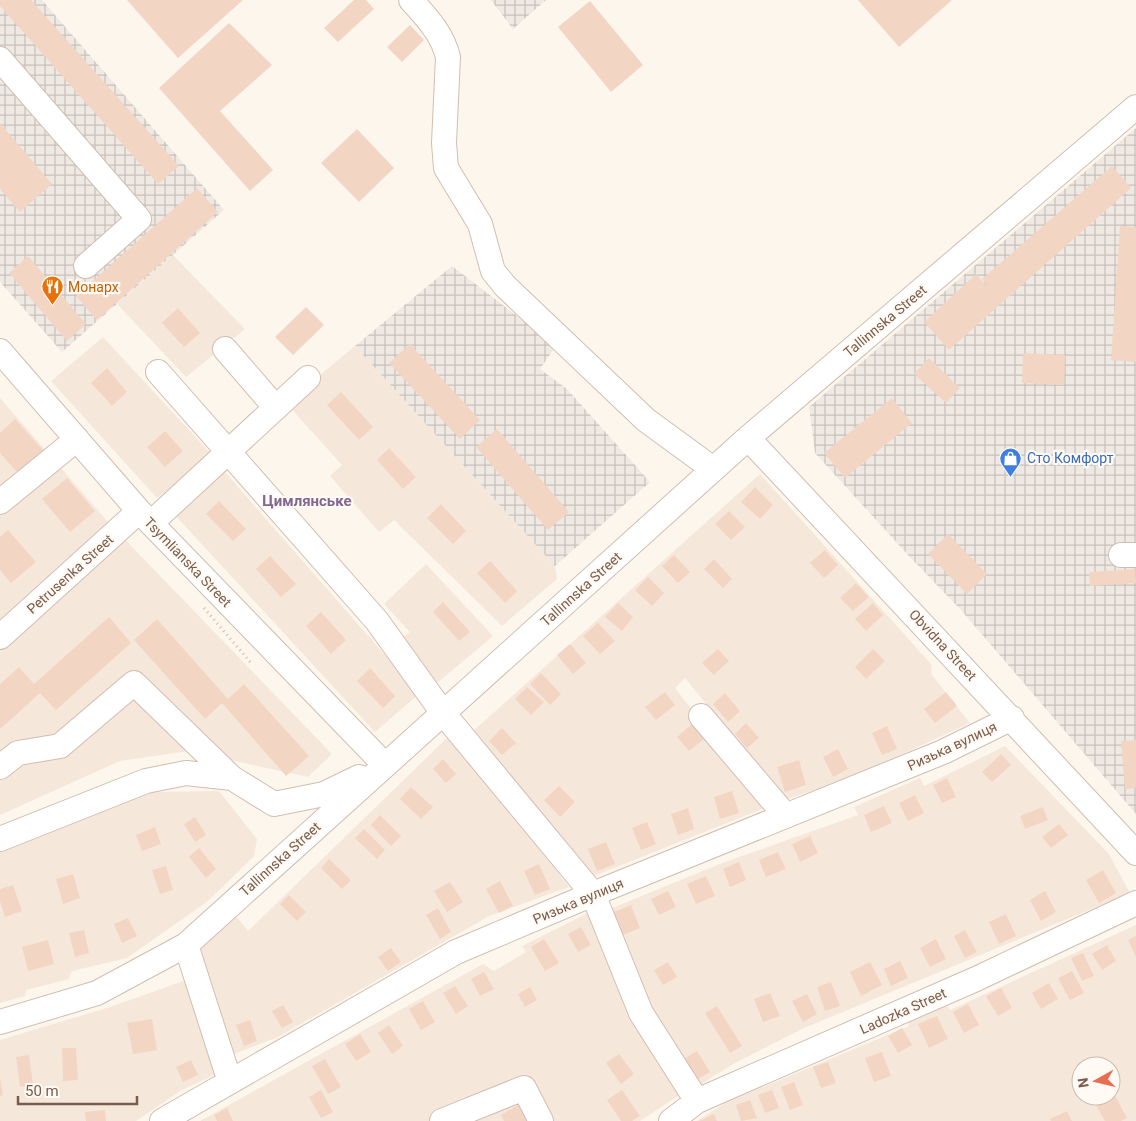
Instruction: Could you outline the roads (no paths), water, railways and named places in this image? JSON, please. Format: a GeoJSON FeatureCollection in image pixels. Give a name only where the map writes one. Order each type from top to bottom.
{"type":"FeatureCollection","features":[{"type":"Feature","properties":{"kind":"street"},"geometry":{"type":"LineString","coordinates":[[412,0],[438,30],[444,43],[448,57],[444,157],[453,181],[480,224],[493,271],[505,286],[572,352],[646,420],[713,469]]}},
{"type":"Feature","properties":{"kind":"street"},"geometry":{"type":"LineString","coordinates":[[0,59],[139,219],[86,266]]}},
{"type":"Feature","properties":{"kind":"street","name":"Tallinnska Street"},"geometry":{"type":"LineString","coordinates":[[0,1022],[96,993],[186,945],[748,438],[1136,107]]}},
{"type":"Feature","properties":{"kind":"street"},"geometry":{"type":"LineString","coordinates":[[225,349],[276,408]]}},
{"type":"Feature","properties":{"kind":"street","name":"Tsymlianska Street"},"geometry":{"type":"LineString","coordinates":[[0,351],[145,517],[386,765]]}},
{"type":"Feature","properties":{"kind":"street"},"geometry":{"type":"LineString","coordinates":[[158,372],[377,620],[443,713],[593,894],[641,1013],[697,1101]]}},
{"type":"Feature","properties":{"kind":"street","name":"Petrusenka Street"},"geometry":{"type":"LineString","coordinates":[[0,637],[145,517],[228,452],[308,378]]}},
{"type":"Feature","properties":{"kind":"street","name":"Obvidna Street"},"geometry":{"type":"LineString","coordinates":[[748,438],[1012,718],[1136,853]]}},
{"type":"Feature","properties":{"kind":"street"},"geometry":{"type":"LineString","coordinates":[[0,502],[77,439]]}},
{"type":"Feature","properties":{"kind":"street"},"geometry":{"type":"LineString","coordinates":[[0,767],[18,753],[60,746],[134,683],[232,778],[274,804],[324,794],[386,765]]}},
{"type":"Feature","properties":{"kind":"street"},"geometry":{"type":"LineString","coordinates":[[701,716],[786,816]]}},
{"type":"Feature","properties":{"kind":"street","name":"Ризька вулиця"},"geometry":{"type":"LineString","coordinates":[[162,1121],[456,952],[593,894],[943,752],[1012,718]]}},
{"type":"Feature","properties":{"kind":"street"},"geometry":{"type":"LineString","coordinates":[[0,839],[146,781],[186,773],[232,778]]}},
{"type":"Feature","properties":{"kind":"street","name":"Ladozka Street"},"geometry":{"type":"LineString","coordinates":[[671,1121],[697,1101],[976,980],[1136,903]]}},
{"type":"Feature","properties":{"kind":"street"},"geometry":{"type":"LineString","coordinates":[[186,945],[230,1082]]}},
{"type":"Feature","properties":{"kind":"street"},"geometry":{"type":"LineString","coordinates":[[442,1121],[524,1088],[541,1121]]}},
{"type":"Feature","properties":{"kind":"place","name":"Монарх"},"geometry":{"type":"Point","coordinates":[52,306]}},
{"type":"Feature","properties":{"kind":"place","name":"Сто Комфорт"},"geometry":{"type":"Point","coordinates":[1011,477]}},
{"type":"Feature","properties":{"kind":"district","name":"Цимлянське"},"geometry":{"type":"Point","coordinates":[307,501]}}]}
